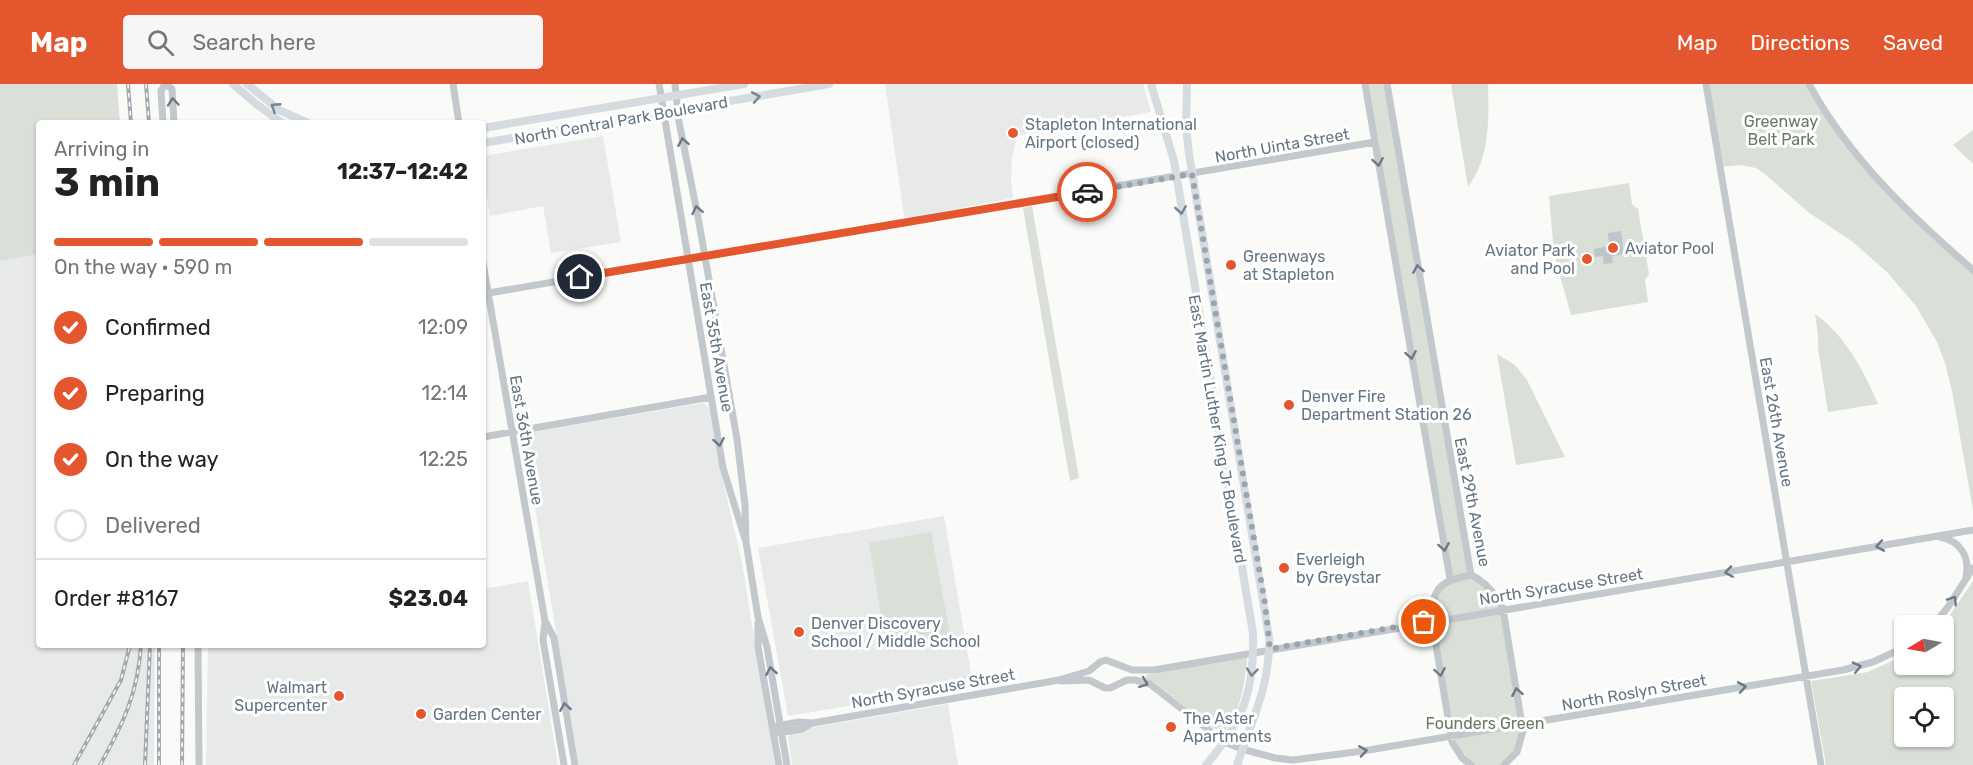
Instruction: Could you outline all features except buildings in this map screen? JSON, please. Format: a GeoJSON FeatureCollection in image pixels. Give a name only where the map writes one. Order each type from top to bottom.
{"type":"FeatureCollection","features":[{"type":"Feature","properties":{"kind":"main road"},"geometry":{"type":"LineString","coordinates":[[233,84],[278,120]]}},
{"type":"Feature","properties":{"kind":"main road"},"geometry":{"type":"LineString","coordinates":[[247,84],[271,104],[302,120]]}},
{"type":"Feature","properties":{"kind":"main road","name":"North Central Park Boulevard"},"geometry":{"type":"LineString","coordinates":[[486,127],[744,84]]}},
{"type":"Feature","properties":{"kind":"main road","name":"North Central Park Boulevard"},"geometry":{"type":"LineString","coordinates":[[486,143],[829,84]]}},
{"type":"Feature","properties":{"kind":"main road","name":"East Martin Luther King Jr Boulevard"},"geometry":{"type":"LineString","coordinates":[[1151,84],[1171,149],[1249,607],[1253,652],[1253,671],[1246,700],[1237,722],[1206,765]]}},
{"type":"Feature","properties":{"kind":"main road","name":"East Martin Luther King Jr Boulevard"},"geometry":{"type":"LineString","coordinates":[[1188,84],[1186,127],[1192,174],[1265,604],[1270,649],[1263,693],[1237,765]]}},
{"type":"Feature","properties":{"kind":"street"},"geometry":{"type":"LineString","coordinates":[[163,120],[161,91],[165,84],[172,89],[174,120]]}},
{"type":"Feature","properties":{"kind":"street"},"geometry":{"type":"LineString","coordinates":[[453,84],[459,120]]}},
{"type":"Feature","properties":{"kind":"street","name":"East 35th Avenue"},"geometry":{"type":"LineString","coordinates":[[659,84],[725,476],[746,542]]}},
{"type":"Feature","properties":{"kind":"street","name":"East 35th Avenue"},"geometry":{"type":"LineString","coordinates":[[675,84],[737,439],[745,505],[746,542],[758,618],[767,647],[787,765]]}},
{"type":"Feature","properties":{"kind":"street"},"geometry":{"type":"LineString","coordinates":[[1365,84],[1450,579]]}},
{"type":"Feature","properties":{"kind":"street","name":"East 29th Avenue"},"geometry":{"type":"LineString","coordinates":[[1387,84],[1471,575],[1484,582],[1496,595],[1503,609],[1523,733],[1517,752],[1504,765]]}},
{"type":"Feature","properties":{"kind":"street","name":"East 26th Avenue"},"geometry":{"type":"LineString","coordinates":[[1706,84],[1821,765]]}},
{"type":"Feature","properties":{"kind":"street"},"geometry":{"type":"LineString","coordinates":[[1809,84],[1837,130],[1863,164],[1885,188],[1973,270]]}},
{"type":"Feature","properties":{"kind":"street","name":"North Uinta Street"},"geometry":{"type":"LineString","coordinates":[[486,293],[1375,142]]}},
{"type":"Feature","properties":{"kind":"street","name":"East 36th Avenue"},"geometry":{"type":"LineString","coordinates":[[486,293],[545,621],[543,640],[564,765]]}},
{"type":"Feature","properties":{"kind":"street"},"geometry":{"type":"LineString","coordinates":[[486,436],[711,397]]}},
{"type":"Feature","properties":{"kind":"street","name":"North Syracuse Street"},"geometry":{"type":"LineString","coordinates":[[1118,665],[1132,670],[1147,671],[1973,530]]}},
{"type":"Feature","properties":{"kind":"street"},"geometry":{"type":"LineString","coordinates":[[1938,537],[1953,541],[1963,550],[1967,564],[1966,580]]}},
{"type":"Feature","properties":{"kind":"street"},"geometry":{"type":"LineString","coordinates":[[1942,615],[1973,568]]}},
{"type":"Feature","properties":{"kind":"street"},"geometry":{"type":"LineString","coordinates":[[1471,575],[1450,579],[1437,591],[1431,605],[1451,736],[1456,751],[1471,765]]}},
{"type":"Feature","properties":{"kind":"street","name":"East 35th Avenue"},"geometry":{"type":"LineString","coordinates":[[758,618],[758,647],[779,765]]}},
{"type":"Feature","properties":{"kind":"street","name":"East 36th Avenue"},"geometry":{"type":"LineString","coordinates":[[545,621],[554,638],[575,765]]}},
{"type":"Feature","properties":{"kind":"street"},"geometry":{"type":"LineString","coordinates":[[199,765],[200,648]]}},
{"type":"Feature","properties":{"kind":"street","name":"North Roslyn Street"},"geometry":{"type":"LineString","coordinates":[[1118,683],[1135,680],[1150,684],[1224,742],[1281,759],[1311,759],[1806,676],[1874,662],[1894,652]]}},
{"type":"Feature","properties":{"kind":"street"},"geometry":{"type":"LineString","coordinates":[[1106,660],[1118,665],[1121,674],[1118,683],[1110,688],[1097,684],[1093,675],[1095,667],[1100,662],[1106,660]]}},
{"type":"Feature","properties":{"kind":"street","name":"North Syracuse Street"},"geometry":{"type":"LineString","coordinates":[[772,730],[801,729],[813,723],[1059,680],[1095,667]]}},
{"type":"Feature","properties":{"kind":"street","name":"North Syracuse Street"},"geometry":{"type":"LineString","coordinates":[[1059,680],[1086,680],[1097,684]]}},
{"type":"Feature","properties":{"kind":"shaded area"},"geometry":{"type":"Polygon","coordinates":[[[885,84],[1143,84],[1151,112],[1017,136],[1012,159],[1013,198],[910,218],[904,215],[885,84]]]}},
{"type":"Feature","properties":{"kind":"shaded area"},"geometry":{"type":"Polygon","coordinates":[[[603,136],[621,242],[551,253],[543,206],[490,216],[486,193],[486,156],[603,136]]]}},
{"type":"Feature","properties":{"kind":"shaded area","name":"Aviator Pool"},"geometry":{"type":"Polygon","coordinates":[[[1621,231],[1624,254],[1612,256],[1613,263],[1604,264],[1603,256],[1595,257],[1594,249],[1609,246],[1608,233],[1621,231]]]}},
{"type":"Feature","properties":{"kind":"shaded area"},"geometry":{"type":"Polygon","coordinates":[[[36,255],[36,648],[155,648],[154,765],[0,765],[0,261],[36,255]]]}},
{"type":"Feature","properties":{"kind":"shaded area"},"geometry":{"type":"Polygon","coordinates":[[[703,403],[709,407],[719,464],[742,563],[775,765],[579,765],[524,434],[703,403]]]}},
{"type":"Feature","properties":{"kind":"shaded area"},"geometry":{"type":"Polygon","coordinates":[[[944,516],[973,685],[788,716],[758,548],[944,516]]]}},
{"type":"Feature","properties":{"kind":"shaded area"},"geometry":{"type":"Polygon","coordinates":[[[528,581],[558,765],[206,765],[208,648],[486,648],[486,588],[528,581]]]}},
{"type":"Feature","properties":{"kind":"shaded area"},"geometry":{"type":"Polygon","coordinates":[[[948,704],[958,765],[792,765],[789,734],[820,726],[948,704]]]}},
{"type":"Feature","properties":{"kind":"green space"},"geometry":{"type":"Polygon","coordinates":[[[0,84],[117,84],[120,120],[36,120],[36,255],[0,261],[0,84]]]}},
{"type":"Feature","properties":{"kind":"green space","name":"Founders Green"},"geometry":{"type":"Polygon","coordinates":[[[1365,84],[1387,84],[1471,575],[1484,582],[1503,609],[1521,740],[1504,765],[1471,765],[1456,751],[1431,605],[1450,579],[1365,84]]]}},
{"type":"Feature","properties":{"kind":"green space"},"geometry":{"type":"Polygon","coordinates":[[[1451,84],[1488,84],[1487,138],[1481,164],[1468,187],[1451,84]]]}},
{"type":"Feature","properties":{"kind":"green space","name":"Greenway Belt Park"},"geometry":{"type":"Polygon","coordinates":[[[1708,84],[1809,84],[1875,177],[1973,269],[1973,510],[1945,363],[1937,342],[1916,306],[1887,272],[1853,242],[1808,212],[1766,175],[1756,168],[1741,165],[1720,167],[1708,84]]]}},
{"type":"Feature","properties":{"kind":"green space"},"geometry":{"type":"Polygon","coordinates":[[[1973,130],[1973,164],[1953,145],[1973,130]]]}},
{"type":"Feature","properties":{"kind":"green space"},"geometry":{"type":"Polygon","coordinates":[[[1629,183],[1632,204],[1638,209],[1649,274],[1645,280],[1648,302],[1571,315],[1554,254],[1549,196],[1629,183]]]}},
{"type":"Feature","properties":{"kind":"green space"},"geometry":{"type":"Polygon","coordinates":[[[1032,206],[1079,478],[1070,481],[1023,208],[1032,206]]]}},
{"type":"Feature","properties":{"kind":"green space"},"geometry":{"type":"Polygon","coordinates":[[[1815,314],[1836,332],[1852,354],[1878,404],[1828,412],[1815,314]]]}},
{"type":"Feature","properties":{"kind":"green space"},"geometry":{"type":"Polygon","coordinates":[[[1497,354],[1515,365],[1527,380],[1565,457],[1516,465],[1497,354]]]}},
{"type":"Feature","properties":{"kind":"green space"},"geometry":{"type":"Polygon","coordinates":[[[931,532],[951,640],[887,651],[869,543],[931,532]]]}},
{"type":"Feature","properties":{"kind":"green space"},"geometry":{"type":"Polygon","coordinates":[[[1973,581],[1973,765],[1826,765],[1811,681],[1868,672],[1894,660],[1894,675],[1954,675],[1954,615],[1950,615],[1973,581]]]}},
{"type":"Feature","properties":{"kind":"green space"},"geometry":{"type":"Polygon","coordinates":[[[1245,657],[1247,662],[1240,700],[1234,718],[1223,733],[1210,726],[1155,683],[1146,679],[1146,675],[1245,657]]]}},
{"type":"Feature","properties":{"kind":"railway"},"geometry":{"type":"LineString","coordinates":[[128,84],[131,120]]}},
{"type":"Feature","properties":{"kind":"railway"},"geometry":{"type":"LineString","coordinates":[[146,84],[149,120]]}},
{"type":"Feature","properties":{"kind":"railway"},"geometry":{"type":"LineString","coordinates":[[74,765],[121,680],[129,648]]}},
{"type":"Feature","properties":{"kind":"railway"},"geometry":{"type":"LineString","coordinates":[[100,765],[128,708],[137,678],[141,648]]}},
{"type":"Feature","properties":{"kind":"railway"},"geometry":{"type":"LineString","coordinates":[[145,765],[150,648]]}},
{"type":"Feature","properties":{"kind":"railway"},"geometry":{"type":"LineString","coordinates":[[159,648],[159,765]]}},
{"type":"Feature","properties":{"kind":"railway"},"geometry":{"type":"LineString","coordinates":[[182,765],[183,648]]}},
{"type":"Feature","properties":{"kind":"way so far"},"geometry":{"type":"LineString","coordinates":[[1087,192],[1192,174],[1265,604],[1270,649],[1424,622]]}},
{"type":"Feature","properties":{"kind":"place","name":"Stapleton International Airport (closed)"},"geometry":{"type":"Point","coordinates":[1013,133]}},
{"type":"Feature","properties":{"kind":"place","name":"Aviator Pool"},"geometry":{"type":"Point","coordinates":[1613,248]}},
{"type":"Feature","properties":{"kind":"place","name":"Aviator Park and Pool"},"geometry":{"type":"Point","coordinates":[1587,259]}},
{"type":"Feature","properties":{"kind":"place","name":"Greenways at Stapleton"},"geometry":{"type":"Point","coordinates":[1231,265]}},
{"type":"Feature","properties":{"kind":"place","name":"Denver Fire Department Station 26"},"geometry":{"type":"Point","coordinates":[1289,405]}},
{"type":"Feature","properties":{"kind":"place","name":"Everleigh by Greystar"},"geometry":{"type":"Point","coordinates":[1284,568]}},
{"type":"Feature","properties":{"kind":"place","name":"Denver Discovery School / Middle School"},"geometry":{"type":"Point","coordinates":[799,632]}},
{"type":"Feature","properties":{"kind":"place","name":"Walmart Supercenter"},"geometry":{"type":"Point","coordinates":[339,696]}},
{"type":"Feature","properties":{"kind":"place","name":"Garden Center"},"geometry":{"type":"Point","coordinates":[421,714]}},
{"type":"Feature","properties":{"kind":"place","name":"The Aster Apartments"},"geometry":{"type":"Point","coordinates":[1171,727]}},
{"type":"Feature","properties":{"kind":"route"},"geometry":{"type":"LineString","coordinates":[[580,277],[1087,192]]}}]}
